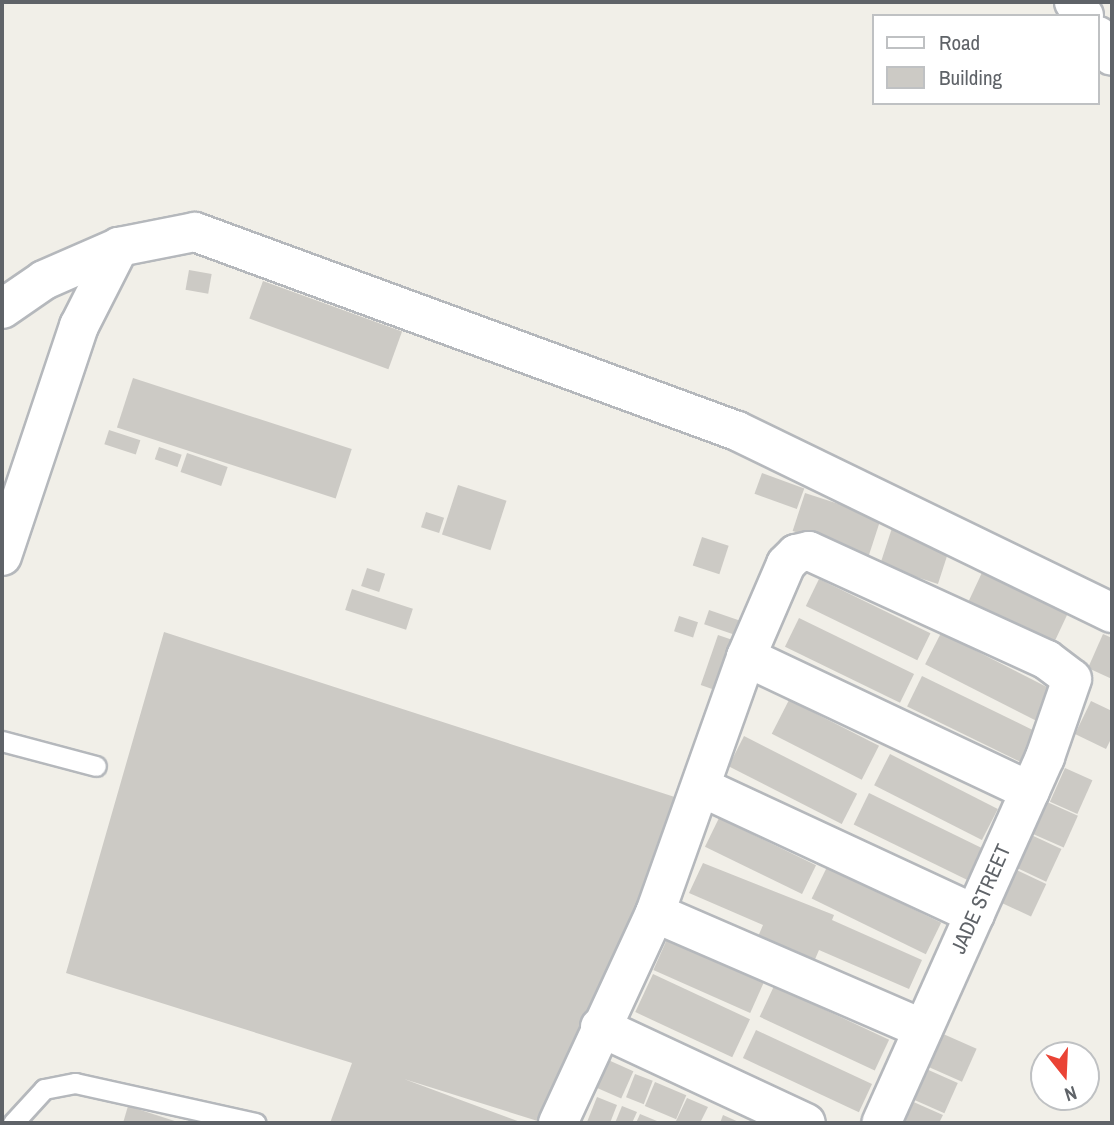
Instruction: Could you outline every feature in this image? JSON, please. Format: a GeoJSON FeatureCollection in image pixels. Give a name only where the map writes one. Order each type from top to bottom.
{"type":"FeatureCollection","features":[{"type":"Feature","properties":{"kind":"street"},"geometry":{"type":"LineString","coordinates":[[1100,39],[1112,56]]}},
{"type":"Feature","properties":{"kind":"street"},"geometry":{"type":"LineString","coordinates":[[2,309],[44,280],[119,247],[195,232],[724,426],[1112,613]]}},
{"type":"Feature","properties":{"kind":"street"},"geometry":{"type":"LineString","coordinates":[[2,556],[79,326],[119,247]]}},
{"type":"Feature","properties":{"kind":"street","name":"JADE STREET"},"geometry":{"type":"LineString","coordinates":[[746,657],[786,564],[796,554],[809,551],[1069,673],[1072,682],[1030,790],[881,1123]]}},
{"type":"Feature","properties":{"kind":"street"},"geometry":{"type":"LineString","coordinates":[[558,1123],[600,1027],[655,913],[746,657],[1030,790]]}},
{"type":"Feature","properties":{"kind":"street"},"geometry":{"type":"LineString","coordinates":[[701,787],[975,914]]}},
{"type":"Feature","properties":{"kind":"street"},"geometry":{"type":"LineString","coordinates":[[655,913],[923,1029]]}},
{"type":"Feature","properties":{"kind":"street"},"geometry":{"type":"LineString","coordinates":[[600,1027],[806,1123]]}},
{"type":"Feature","properties":{"kind":"lane"},"geometry":{"type":"LineString","coordinates":[[2,741],[96,766]]}},
{"type":"Feature","properties":{"kind":"lane"},"geometry":{"type":"LineString","coordinates":[[13,1123],[44,1089],[75,1083],[256,1123]]}},
{"type":"Feature","properties":{"kind":"building"},"geometry":{"type":"Polygon","coordinates":[[[189,270],[212,274],[208,294],[186,290],[189,270]]]}},
{"type":"Feature","properties":{"kind":"building"},"geometry":{"type":"Polygon","coordinates":[[[263,281],[402,332],[388,369],[249,319],[263,281]]]}},
{"type":"Feature","properties":{"kind":"building"},"geometry":{"type":"Polygon","coordinates":[[[133,378],[352,449],[336,499],[117,427],[133,378]]]}},
{"type":"Feature","properties":{"kind":"building"},"geometry":{"type":"Polygon","coordinates":[[[109,430],[140,440],[136,454],[104,444],[109,430]]]}},
{"type":"Feature","properties":{"kind":"building"},"geometry":{"type":"Polygon","coordinates":[[[159,447],[182,455],[177,467],[155,459],[159,447]]]}},
{"type":"Feature","properties":{"kind":"building"},"geometry":{"type":"Polygon","coordinates":[[[187,453],[228,467],[221,486],[180,472],[187,453]]]}},
{"type":"Feature","properties":{"kind":"building"},"geometry":{"type":"Polygon","coordinates":[[[762,473],[804,488],[797,509],[754,494],[762,473]]]}},
{"type":"Feature","properties":{"kind":"building"},"geometry":{"type":"Polygon","coordinates":[[[458,485],[507,501],[490,550],[442,534],[458,485]]]}},
{"type":"Feature","properties":{"kind":"building"},"geometry":{"type":"Polygon","coordinates":[[[805,493],[881,518],[869,556],[793,531],[805,493]]]}},
{"type":"Feature","properties":{"kind":"building"},"geometry":{"type":"Polygon","coordinates":[[[426,512],[444,518],[439,533],[421,527],[426,512]]]}},
{"type":"Feature","properties":{"kind":"building"},"geometry":{"type":"Polygon","coordinates":[[[892,528],[950,547],[938,584],[880,565],[892,528]]]}},
{"type":"Feature","properties":{"kind":"building"},"geometry":{"type":"Polygon","coordinates":[[[702,537],[729,546],[719,574],[693,566],[702,537]]]}},
{"type":"Feature","properties":{"kind":"building"},"geometry":{"type":"Polygon","coordinates":[[[986,564],[1072,604],[1054,643],[968,603],[986,564]]]}},
{"type":"Feature","properties":{"kind":"building"},"geometry":{"type":"Polygon","coordinates":[[[367,568],[385,574],[379,592],[361,586],[367,568]]]}},
{"type":"Feature","properties":{"kind":"building"},"geometry":{"type":"Polygon","coordinates":[[[819,579],[930,633],[917,660],[806,606],[819,579]]]}},
{"type":"Feature","properties":{"kind":"building"},"geometry":{"type":"Polygon","coordinates":[[[352,589],[413,609],[406,630],[345,610],[352,589]]]}},
{"type":"Feature","properties":{"kind":"building"},"geometry":{"type":"Polygon","coordinates":[[[709,610],[750,624],[745,638],[704,624],[709,610]]]}},
{"type":"Feature","properties":{"kind":"building"},"geometry":{"type":"Polygon","coordinates":[[[679,616],[698,622],[693,637],[674,631],[679,616]]]}},
{"type":"Feature","properties":{"kind":"building"},"geometry":{"type":"Polygon","coordinates":[[[799,618],[914,674],[900,703],[785,647],[799,618]]]}},
{"type":"Feature","properties":{"kind":"building"},"geometry":{"type":"Polygon","coordinates":[[[164,632],[684,800],[544,1123],[404,1079],[523,1123],[330,1123],[352,1063],[66,973],[164,632]]]}},
{"type":"Feature","properties":{"kind":"building"},"geometry":{"type":"Polygon","coordinates":[[[941,633],[1054,691],[1038,722],[925,664],[941,633]]]}},
{"type":"Feature","properties":{"kind":"building"},"geometry":{"type":"Polygon","coordinates":[[[1103,634],[1112,638],[1112,679],[1088,668],[1103,634]]]}},
{"type":"Feature","properties":{"kind":"building"},"geometry":{"type":"Polygon","coordinates":[[[718,635],[738,642],[721,692],[701,685],[718,635]]]}},
{"type":"Feature","properties":{"kind":"building"},"geometry":{"type":"Polygon","coordinates":[[[922,676],[1035,731],[1020,762],[907,707],[922,676]]]}},
{"type":"Feature","properties":{"kind":"building"},"geometry":{"type":"Polygon","coordinates":[[[789,700],[879,746],[862,780],[772,734],[789,700]]]}},
{"type":"Feature","properties":{"kind":"building"},"geometry":{"type":"Polygon","coordinates":[[[1091,701],[1112,711],[1112,737],[1106,749],[1075,734],[1091,701]]]}},
{"type":"Feature","properties":{"kind":"building"},"geometry":{"type":"Polygon","coordinates":[[[744,736],[857,794],[842,824],[729,766],[744,736]]]}},
{"type":"Feature","properties":{"kind":"building"},"geometry":{"type":"Polygon","coordinates":[[[890,754],[998,809],[982,840],[874,785],[890,754]]]}},
{"type":"Feature","properties":{"kind":"building"},"geometry":{"type":"Polygon","coordinates":[[[1065,768],[1092,780],[1077,814],[1050,802],[1065,768]]]}},
{"type":"Feature","properties":{"kind":"building"},"geometry":{"type":"Polygon","coordinates":[[[869,793],[982,848],[967,880],[854,824],[869,793]]]}},
{"type":"Feature","properties":{"kind":"building"},"geometry":{"type":"Polygon","coordinates":[[[1045,801],[1078,816],[1064,848],[1031,833],[1045,801]]]}},
{"type":"Feature","properties":{"kind":"building"},"geometry":{"type":"Polygon","coordinates":[[[719,818],[816,865],[802,894],[705,847],[719,818]]]}},
{"type":"Feature","properties":{"kind":"building"},"geometry":{"type":"Polygon","coordinates":[[[1027,833],[1061,849],[1046,882],[1012,866],[1027,833]]]}},
{"type":"Feature","properties":{"kind":"building"},"geometry":{"type":"Polygon","coordinates":[[[703,863],[834,915],[832,920],[922,960],[909,989],[819,950],[813,964],[757,939],[763,925],[689,893],[703,863]]]}},
{"type":"Feature","properties":{"kind":"building"},"geometry":{"type":"Polygon","coordinates":[[[827,867],[941,923],[926,954],[812,898],[827,867]]]}},
{"type":"Feature","properties":{"kind":"building"},"geometry":{"type":"Polygon","coordinates":[[[1010,867],[1046,884],[1031,917],[995,900],[1010,867]]]}},
{"type":"Feature","properties":{"kind":"building"},"geometry":{"type":"Polygon","coordinates":[[[668,937],[765,980],[750,1013],[653,970],[668,937]]]}},
{"type":"Feature","properties":{"kind":"building"},"geometry":{"type":"Polygon","coordinates":[[[653,974],[750,1019],[732,1057],[635,1012],[653,974]]]}},
{"type":"Feature","properties":{"kind":"building"},"geometry":{"type":"Polygon","coordinates":[[[774,986],[889,1040],[875,1070],[760,1017],[774,986]]]}},
{"type":"Feature","properties":{"kind":"building"},"geometry":{"type":"Polygon","coordinates":[[[756,1030],[872,1084],[859,1112],[743,1058],[756,1030]]]}},
{"type":"Feature","properties":{"kind":"building"},"geometry":{"type":"Polygon","coordinates":[[[941,1033],[977,1049],[962,1082],[926,1066],[941,1033]]]}},
{"type":"Feature","properties":{"kind":"building"},"geometry":{"type":"Polygon","coordinates":[[[606,1059],[633,1071],[621,1099],[594,1086],[606,1059]]]}},
{"type":"Feature","properties":{"kind":"building"},"geometry":{"type":"Polygon","coordinates":[[[924,1068],[958,1083],[944,1113],[911,1098],[924,1068]]]}},
{"type":"Feature","properties":{"kind":"building"},"geometry":{"type":"Polygon","coordinates":[[[635,1074],[653,1081],[644,1104],[626,1097],[635,1074]]]}},
{"type":"Feature","properties":{"kind":"building"},"geometry":{"type":"Polygon","coordinates":[[[655,1082],[686,1095],[676,1119],[645,1106],[655,1082]]]}},
{"type":"Feature","properties":{"kind":"building"},"geometry":{"type":"Polygon","coordinates":[[[597,1097],[617,1105],[610,1123],[587,1122],[597,1097]]]}},
{"type":"Feature","properties":{"kind":"building"},"geometry":{"type":"Polygon","coordinates":[[[687,1098],[708,1107],[700,1123],[676,1121],[687,1098]]]}},
{"type":"Feature","properties":{"kind":"building"},"geometry":{"type":"Polygon","coordinates":[[[909,1100],[943,1115],[939,1123],[899,1123],[909,1100]]]}},
{"type":"Feature","properties":{"kind":"building"},"geometry":{"type":"Polygon","coordinates":[[[128,1106],[181,1123],[123,1123],[128,1106]]]}},
{"type":"Feature","properties":{"kind":"building"},"geometry":{"type":"Polygon","coordinates":[[[622,1106],[637,1112],[632,1123],[615,1123],[622,1106]]]}},
{"type":"Feature","properties":{"kind":"building"},"geometry":{"type":"Polygon","coordinates":[[[640,1114],[657,1121],[636,1123],[640,1114]]]}},
{"type":"Feature","properties":{"kind":"building"},"geometry":{"type":"Polygon","coordinates":[[[723,1115],[741,1123],[720,1123],[723,1115]]]}}]}
